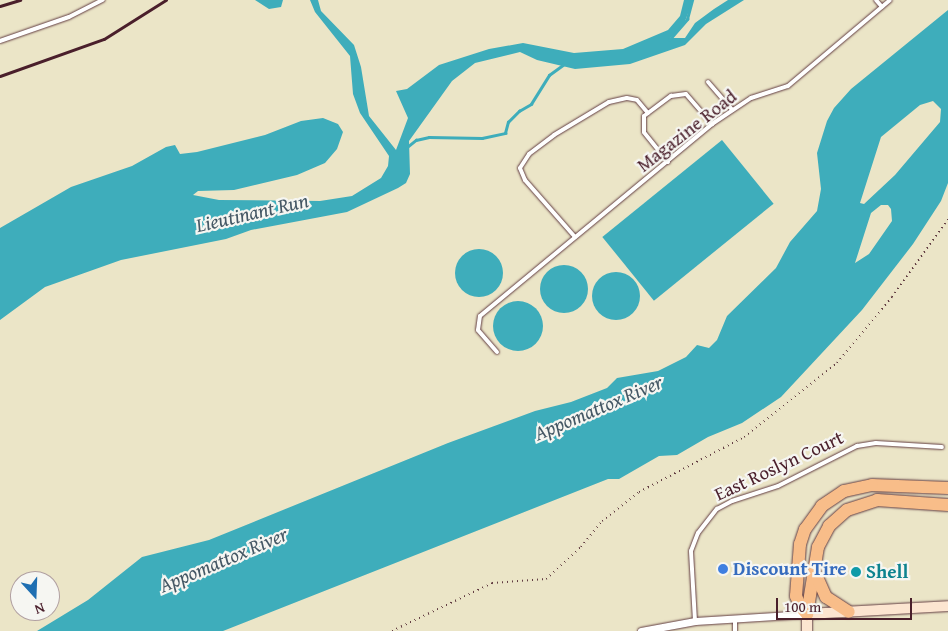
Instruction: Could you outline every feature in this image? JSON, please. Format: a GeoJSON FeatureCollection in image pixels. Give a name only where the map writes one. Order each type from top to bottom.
{"type":"FeatureCollection","features":[{"type":"Feature","properties":{"kind":"highway"},"geometry":{"type":"LineString","coordinates":[[807,614],[796,596],[798,552],[806,529],[822,506],[844,492],[872,485],[948,488]]}},
{"type":"Feature","properties":{"kind":"highway"},"geometry":{"type":"LineString","coordinates":[[807,614],[823,536],[847,510],[877,500],[948,505]]}},
{"type":"Feature","properties":{"kind":"highway"},"geometry":{"type":"LineString","coordinates":[[815,570],[826,597],[849,612]]}},
{"type":"Feature","properties":{"kind":"main road"},"geometry":{"type":"LineString","coordinates":[[807,631],[807,614],[948,606]]}},
{"type":"Feature","properties":{"kind":"street"},"geometry":{"type":"LineString","coordinates":[[641,631],[695,621],[807,614]]}},
{"type":"Feature","properties":{"kind":"lane"},"geometry":{"type":"LineString","coordinates":[[0,41],[68,17],[103,0]]}},
{"type":"Feature","properties":{"kind":"lane"},"geometry":{"type":"LineString","coordinates":[[876,0],[882,7]]}},
{"type":"Feature","properties":{"kind":"lane","name":"Magazine Road"},"geometry":{"type":"LineString","coordinates":[[497,352],[478,330],[480,316],[712,124],[751,98],[788,86],[890,0]]}},
{"type":"Feature","properties":{"kind":"lane"},"geometry":{"type":"LineString","coordinates":[[708,82],[732,110]]}},
{"type":"Feature","properties":{"kind":"lane"},"geometry":{"type":"LineString","coordinates":[[668,162],[644,132],[644,116],[671,96],[686,94],[712,124]]}},
{"type":"Feature","properties":{"kind":"lane"},"geometry":{"type":"LineString","coordinates":[[575,237],[525,180],[520,168],[529,154],[554,135],[609,102],[637,100],[648,113]]}},
{"type":"Feature","properties":{"kind":"lane","name":"East Roslyn Court"},"geometry":{"type":"LineString","coordinates":[[695,621],[691,551],[698,533],[717,509],[732,500],[778,486],[857,446],[876,443],[942,447]]}},
{"type":"Feature","properties":{"kind":"lane"},"geometry":{"type":"LineString","coordinates":[[734,618],[735,631]]}},
{"type":"Feature","properties":{"kind":"path"},"geometry":{"type":"LineString","coordinates":[[392,631],[492,583],[546,579],[581,547],[602,522],[639,492],[744,437],[837,363],[892,297],[948,219]]}},
{"type":"Feature","properties":{"kind":"water"},"geometry":{"type":"Polygon","coordinates":[[[255,0],[283,0],[281,7],[269,9],[255,0]]]}},
{"type":"Feature","properties":{"kind":"water"},"geometry":{"type":"Polygon","coordinates":[[[310,0],[318,0],[321,11],[354,45],[361,67],[369,116],[396,150],[408,118],[396,91],[407,89],[439,65],[489,49],[523,43],[574,53],[623,49],[668,30],[680,16],[684,0],[693,0],[684,24],[670,38],[685,38],[695,23],[714,9],[728,0],[744,0],[706,24],[685,45],[630,64],[575,69],[537,60],[520,52],[475,63],[452,81],[409,141],[410,174],[406,183],[398,188],[347,212],[251,230],[226,239],[121,260],[45,287],[0,320],[0,228],[71,187],[132,166],[166,147],[175,145],[180,154],[197,152],[265,135],[301,121],[323,118],[338,124],[343,132],[337,149],[325,163],[297,175],[234,190],[198,191],[193,195],[219,200],[320,201],[352,196],[381,178],[388,166],[389,156],[360,113],[353,94],[350,56],[315,12],[310,0]]]}},
{"type":"Feature","properties":{"kind":"water","name":"Appomattox River"},"geometry":{"type":"Polygon","coordinates":[[[948,10],[948,183],[941,201],[913,244],[862,310],[781,397],[742,423],[708,437],[677,455],[659,456],[619,479],[608,479],[223,631],[37,631],[53,621],[60,621],[60,617],[88,600],[142,557],[209,540],[448,443],[535,411],[571,402],[607,388],[617,378],[658,371],[686,357],[697,345],[709,348],[717,340],[727,316],[776,268],[790,242],[817,211],[821,189],[817,153],[827,121],[834,108],[851,89],[948,10]],[[933,101],[920,105],[881,137],[860,203],[864,204],[895,175],[940,122],[941,109],[933,101]],[[881,205],[871,213],[855,263],[869,254],[892,221],[891,209],[888,205],[881,205]]]}},
{"type":"Feature","properties":{"kind":"water"},"geometry":{"type":"Polygon","coordinates":[[[722,140],[774,204],[654,301],[602,237],[722,140]]]}},
{"type":"Feature","properties":{"kind":"water"},"geometry":{"type":"Polygon","coordinates":[[[474,249],[484,249],[493,253],[499,259],[502,264],[502,282],[493,293],[484,297],[474,297],[465,293],[459,287],[455,278],[455,268],[459,259],[465,253],[474,249]]]}},
{"type":"Feature","properties":{"kind":"water"},"geometry":{"type":"Polygon","coordinates":[[[559,265],[569,265],[581,272],[588,284],[588,294],[581,306],[569,313],[559,313],[551,309],[544,302],[540,294],[540,284],[544,276],[551,269],[559,265]]]}},
{"type":"Feature","properties":{"kind":"water"},"geometry":{"type":"Polygon","coordinates":[[[611,272],[621,272],[633,279],[640,291],[640,301],[633,313],[621,320],[611,320],[603,316],[596,309],[592,301],[592,291],[596,283],[603,276],[611,272]]]}},
{"type":"Feature","properties":{"kind":"water"},"geometry":{"type":"Polygon","coordinates":[[[518,301],[527,303],[538,312],[543,326],[541,335],[532,346],[518,351],[509,349],[498,340],[493,326],[495,317],[504,306],[518,301]]]}},
{"type":"Feature","properties":{"kind":"waterway","name":"Lieutinant Run"},"geometry":{"type":"LineString","coordinates":[[669,40],[687,19],[692,0]]}},
{"type":"Feature","properties":{"kind":"waterway","name":"Lieutinant Run"},"geometry":{"type":"LineString","coordinates":[[406,148],[416,140],[429,137],[482,138],[505,133],[508,122],[519,111],[531,104],[549,75],[563,65]]}},
{"type":"Feature","properties":{"kind":"railway"},"geometry":{"type":"LineString","coordinates":[[0,6],[20,0]]}},
{"type":"Feature","properties":{"kind":"railway"},"geometry":{"type":"LineString","coordinates":[[0,76],[104,39],[166,0]]}},
{"type":"Feature","properties":{"kind":"place","name":"Discount Tire"},"geometry":{"type":"Point","coordinates":[723,569]}},
{"type":"Feature","properties":{"kind":"place","name":"Shell"},"geometry":{"type":"Point","coordinates":[856,572]}}]}
